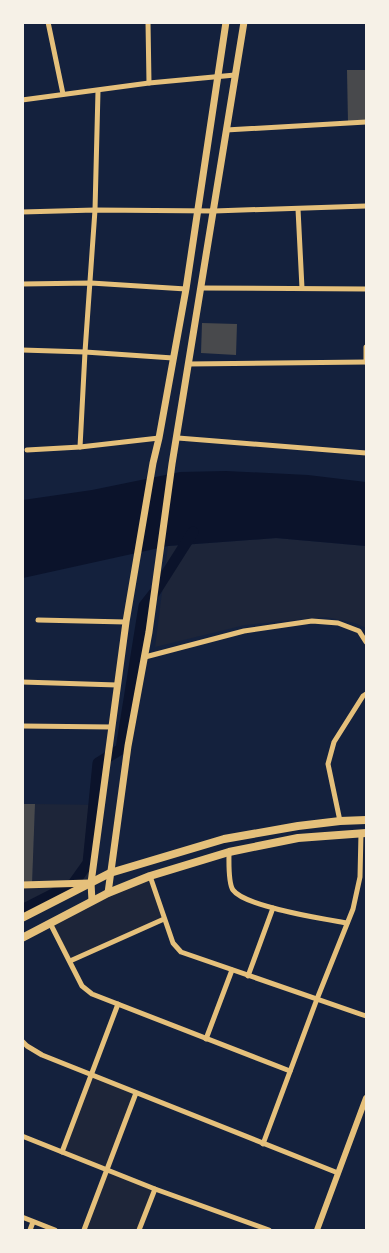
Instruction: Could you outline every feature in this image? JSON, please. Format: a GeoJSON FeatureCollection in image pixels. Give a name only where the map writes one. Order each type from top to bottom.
{"type":"FeatureCollection","features":[{"type":"Feature","properties":{"kind":"main road"},"geometry":{"type":"LineString","coordinates":[[92,901],[91,883],[126,622],[153,463],[186,288],[226,22]]}},
{"type":"Feature","properties":{"kind":"main road"},"geometry":{"type":"LineString","coordinates":[[108,893],[128,746],[153,609],[172,464],[178,438],[188,364],[244,22]]}},
{"type":"Feature","properties":{"kind":"main road"},"geometry":{"type":"LineString","coordinates":[[22,918],[110,873],[224,839],[340,821],[366,820]]}},
{"type":"Feature","properties":{"kind":"main road"},"geometry":{"type":"LineString","coordinates":[[22,938],[108,893],[150,876],[229,852],[298,838],[364,833]]}},
{"type":"Feature","properties":{"kind":"main road"},"geometry":{"type":"LineString","coordinates":[[22,885],[91,883]]}},
{"type":"Feature","properties":{"kind":"street"},"geometry":{"type":"LineString","coordinates":[[48,22],[63,94]]}},
{"type":"Feature","properties":{"kind":"street"},"geometry":{"type":"LineString","coordinates":[[148,22],[149,83]]}},
{"type":"Feature","properties":{"kind":"street"},"geometry":{"type":"LineString","coordinates":[[22,100],[149,83],[218,75],[235,75]]}},
{"type":"Feature","properties":{"kind":"street"},"geometry":{"type":"LineString","coordinates":[[80,447],[84,352],[91,283],[95,210],[98,91]]}},
{"type":"Feature","properties":{"kind":"street"},"geometry":{"type":"LineString","coordinates":[[226,130],[366,122]]}},
{"type":"Feature","properties":{"kind":"street"},"geometry":{"type":"LineString","coordinates":[[22,212],[95,210],[214,211],[366,206]]}},
{"type":"Feature","properties":{"kind":"street"},"geometry":{"type":"LineString","coordinates":[[298,209],[302,288]]}},
{"type":"Feature","properties":{"kind":"street"},"geometry":{"type":"LineString","coordinates":[[22,284],[91,283],[186,288]]}},
{"type":"Feature","properties":{"kind":"street"},"geometry":{"type":"LineString","coordinates":[[201,288],[366,289]]}},
{"type":"Feature","properties":{"kind":"street"},"geometry":{"type":"LineString","coordinates":[[188,364],[366,362],[366,347]]}},
{"type":"Feature","properties":{"kind":"street"},"geometry":{"type":"LineString","coordinates":[[22,350],[173,358]]}},
{"type":"Feature","properties":{"kind":"street"},"geometry":{"type":"LineString","coordinates":[[27,450],[80,447],[159,438]]}},
{"type":"Feature","properties":{"kind":"street"},"geometry":{"type":"LineString","coordinates":[[178,438],[366,453]]}},
{"type":"Feature","properties":{"kind":"street"},"geometry":{"type":"LineString","coordinates":[[38,620],[126,622]]}},
{"type":"Feature","properties":{"kind":"street"},"geometry":{"type":"LineString","coordinates":[[145,657],[244,631],[312,621],[338,623],[360,631],[366,642]]}},
{"type":"Feature","properties":{"kind":"street"},"geometry":{"type":"LineString","coordinates":[[22,682],[117,685]]}},
{"type":"Feature","properties":{"kind":"street"},"geometry":{"type":"LineString","coordinates":[[340,821],[328,764],[334,742],[366,694]]}},
{"type":"Feature","properties":{"kind":"street"},"geometry":{"type":"LineString","coordinates":[[22,726],[112,727]]}},
{"type":"Feature","properties":{"kind":"street"},"geometry":{"type":"LineString","coordinates":[[263,1144],[316,1000],[353,909],[360,877],[364,833]]}},
{"type":"Feature","properties":{"kind":"street"},"geometry":{"type":"LineString","coordinates":[[229,852],[232,888],[234,891],[249,900],[273,908],[347,923]]}},
{"type":"Feature","properties":{"kind":"street"},"geometry":{"type":"LineString","coordinates":[[150,876],[173,943],[181,952],[366,1016]]}},
{"type":"Feature","properties":{"kind":"street"},"geometry":{"type":"LineString","coordinates":[[248,976],[273,908]]}},
{"type":"Feature","properties":{"kind":"street"},"geometry":{"type":"LineString","coordinates":[[70,961],[164,919]]}},
{"type":"Feature","properties":{"kind":"street"},"geometry":{"type":"LineString","coordinates":[[50,923],[82,986],[92,994],[290,1071]]}},
{"type":"Feature","properties":{"kind":"street"},"geometry":{"type":"LineString","coordinates":[[206,1039],[232,970]]}},
{"type":"Feature","properties":{"kind":"street"},"geometry":{"type":"LineString","coordinates":[[62,1152],[118,1004]]}},
{"type":"Feature","properties":{"kind":"street"},"geometry":{"type":"LineString","coordinates":[[22,1041],[42,1055],[338,1173]]}},
{"type":"Feature","properties":{"kind":"street"},"geometry":{"type":"LineString","coordinates":[[84,1230],[136,1093]]}},
{"type":"Feature","properties":{"kind":"street"},"geometry":{"type":"LineString","coordinates":[[317,1230],[366,1098]]}},
{"type":"Feature","properties":{"kind":"street"},"geometry":{"type":"LineString","coordinates":[[22,1136],[155,1189],[269,1230]]}},
{"type":"Feature","properties":{"kind":"street"},"geometry":{"type":"LineString","coordinates":[[138,1230],[155,1189]]}},
{"type":"Feature","properties":{"kind":"street"},"geometry":{"type":"LineString","coordinates":[[22,1218],[55,1230]]}},
{"type":"Feature","properties":{"kind":"street"},"geometry":{"type":"LineString","coordinates":[[30,1230],[33,1222]]}},
{"type":"Feature","properties":{"kind":"shaded area"},"geometry":{"type":"Polygon","coordinates":[[[226,471],[308,475],[366,482],[366,546],[276,538],[168,546],[23,578],[23,500],[92,490],[180,472],[226,471]]]}},
{"type":"Feature","properties":{"kind":"shaded area"},"geometry":{"type":"Polygon","coordinates":[[[276,538],[366,546],[366,628],[355,623],[326,617],[245,625],[155,647],[168,546],[276,538]]]}},
{"type":"Feature","properties":{"kind":"shaded area"},"geometry":{"type":"Polygon","coordinates":[[[35,804],[102,805],[91,883],[52,885],[56,901],[23,918],[23,885],[32,885],[35,804]]]}},
{"type":"Feature","properties":{"kind":"shaded area"},"geometry":{"type":"Polygon","coordinates":[[[150,876],[164,919],[70,961],[50,923],[150,876]]]}},
{"type":"Feature","properties":{"kind":"shaded area"},"geometry":{"type":"Polygon","coordinates":[[[92,1075],[136,1093],[107,1170],[62,1152],[92,1075]]]}},
{"type":"Feature","properties":{"kind":"shaded area"},"geometry":{"type":"Polygon","coordinates":[[[107,1170],[155,1189],[139,1230],[84,1230],[107,1170]]]}},
{"type":"Feature","properties":{"kind":"building"},"geometry":{"type":"Polygon","coordinates":[[[347,70],[366,70],[366,121],[348,123],[347,70]]]}},
{"type":"Feature","properties":{"kind":"building"},"geometry":{"type":"Polygon","coordinates":[[[202,323],[237,324],[236,355],[201,353],[202,323]]]}},
{"type":"Feature","properties":{"kind":"building"},"geometry":{"type":"Polygon","coordinates":[[[22,804],[35,804],[32,885],[22,885],[22,804]]]}},
{"type":"Feature","properties":{"kind":"waterway"},"geometry":{"type":"LineString","coordinates":[[22,910],[73,884],[88,863],[98,763],[121,749],[144,606],[193,532]]}}]}
